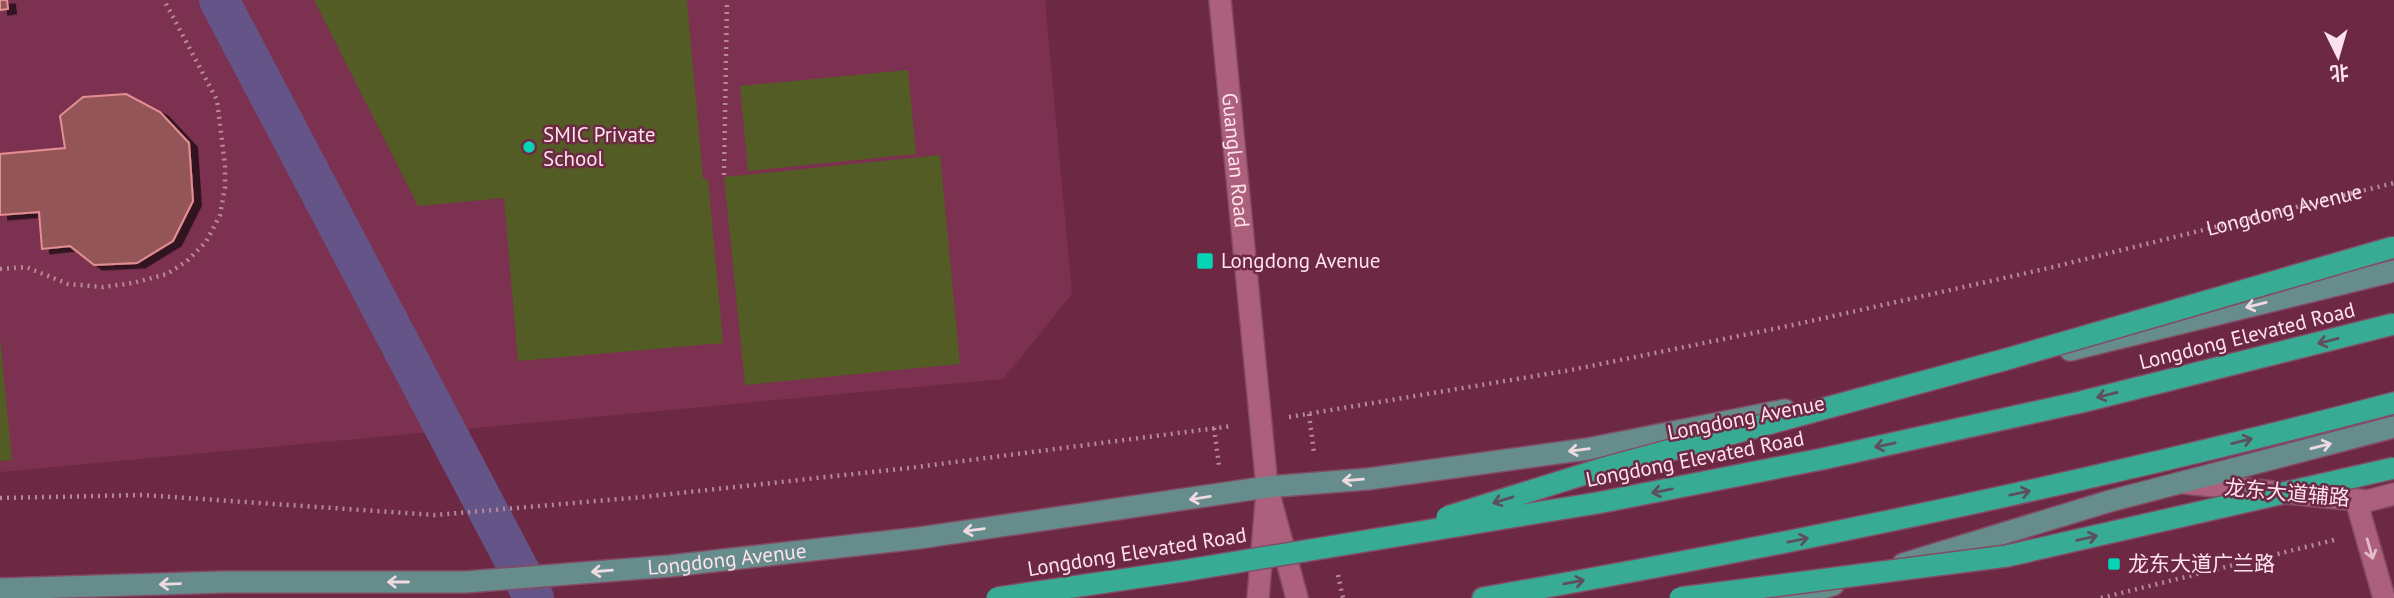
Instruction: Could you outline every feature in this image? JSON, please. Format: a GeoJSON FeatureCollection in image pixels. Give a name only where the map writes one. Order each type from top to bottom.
{"type":"FeatureCollection","features":[{"type":"Feature","properties":{"kind":"highway"},"geometry":{"type":"LineString","coordinates":[[1372,540],[1601,469],[1994,363],[2394,247]]}},
{"type":"Feature","properties":{"kind":"highway","name":"Longdong Elevated Road"},"geometry":{"type":"LineString","coordinates":[[998,598],[1597,503],[1822,459],[2081,402],[2394,324]]}},
{"type":"Feature","properties":{"kind":"highway"},"geometry":{"type":"LineString","coordinates":[[1483,598],[1851,530],[2101,475],[2394,403]]}},
{"type":"Feature","properties":{"kind":"highway"},"geometry":{"type":"LineString","coordinates":[[1680,598],[2007,556],[2394,468]]}},
{"type":"Feature","properties":{"kind":"main road","name":"Longdong Avenue"},"geometry":{"type":"LineString","coordinates":[[0,589],[223,582],[466,582],[670,566],[919,538],[1267,487],[1368,479],[1613,444],[2045,356],[2394,271]]}},
{"type":"Feature","properties":{"kind":"main road"},"geometry":{"type":"LineString","coordinates":[[1784,598],[2110,501],[2394,427]]}},
{"type":"Feature","properties":{"kind":"street","name":"Guanglan Road"},"geometry":{"type":"LineString","coordinates":[[1220,0],[1267,487]]}},
{"type":"Feature","properties":{"kind":"street","name":"龙东大道辅路"},"geometry":{"type":"LineString","coordinates":[[2178,483],[2367,501],[2394,494]]}},
{"type":"Feature","properties":{"kind":"street"},"geometry":{"type":"LineString","coordinates":[[1258,598],[1267,487]]}},
{"type":"Feature","properties":{"kind":"street"},"geometry":{"type":"LineString","coordinates":[[1267,487],[1297,598]]}},
{"type":"Feature","properties":{"kind":"street"},"geometry":{"type":"LineString","coordinates":[[2356,500],[2384,598]]}},
{"type":"Feature","properties":{"kind":"path"},"geometry":{"type":"LineString","coordinates":[[0,269],[26,267],[68,284],[103,287],[167,274],[187,261],[206,242],[219,215],[225,187],[225,164],[217,100],[164,0]]}},
{"type":"Feature","properties":{"kind":"path"},"geometry":{"type":"LineString","coordinates":[[724,175],[727,0]]}},
{"type":"Feature","properties":{"kind":"path","name":"Longdong Avenue"},"geometry":{"type":"LineString","coordinates":[[0,498],[143,495],[435,515],[643,497],[909,468],[1259,422],[1572,370],[1793,325],[2049,268],[2394,183]]}},
{"type":"Feature","properties":{"kind":"path"},"geometry":{"type":"LineString","coordinates":[[2101,598],[2339,539]]}},
{"type":"Feature","properties":{"kind":"shaded area","name":"SMIC Private School"},"geometry":{"type":"Polygon","coordinates":[[[0,0],[1045,0],[1072,294],[1003,379],[0,472],[0,0]]]}},
{"type":"Feature","properties":{"kind":"green space"},"geometry":{"type":"Polygon","coordinates":[[[314,0],[687,0],[703,179],[708,179],[723,343],[518,361],[504,198],[418,206],[314,0]]]}},
{"type":"Feature","properties":{"kind":"green space"},"geometry":{"type":"Polygon","coordinates":[[[908,70],[916,154],[748,171],[740,86],[908,70]]]}},
{"type":"Feature","properties":{"kind":"green space"},"geometry":{"type":"Polygon","coordinates":[[[940,155],[960,364],[745,385],[724,177],[940,155]]]}},
{"type":"Feature","properties":{"kind":"green space"},"geometry":{"type":"Polygon","coordinates":[[[0,337],[12,460],[0,461],[0,337]]]}},
{"type":"Feature","properties":{"kind":"building"},"geometry":{"type":"Polygon","coordinates":[[[0,0],[7,0],[8,9],[0,10],[0,0]]]}},
{"type":"Feature","properties":{"kind":"building"},"geometry":{"type":"Polygon","coordinates":[[[126,94],[160,112],[189,143],[193,201],[173,241],[137,263],[94,265],[70,246],[42,249],[39,212],[0,215],[0,154],[65,148],[60,116],[83,97],[126,94]]]}},
{"type":"Feature","properties":{"kind":"waterway"},"geometry":{"type":"LineString","coordinates":[[219,0],[534,598]]}},
{"type":"Feature","properties":{"kind":"place","name":"SMIC Private School"},"geometry":{"type":"Point","coordinates":[529,147]}},
{"type":"Feature","properties":{"kind":"place","name":"Longdong Avenue"},"geometry":{"type":"Point","coordinates":[1205,261]}},
{"type":"Feature","properties":{"kind":"place","name":"龙东大道广兰路"},"geometry":{"type":"Point","coordinates":[2114,564]}}]}
